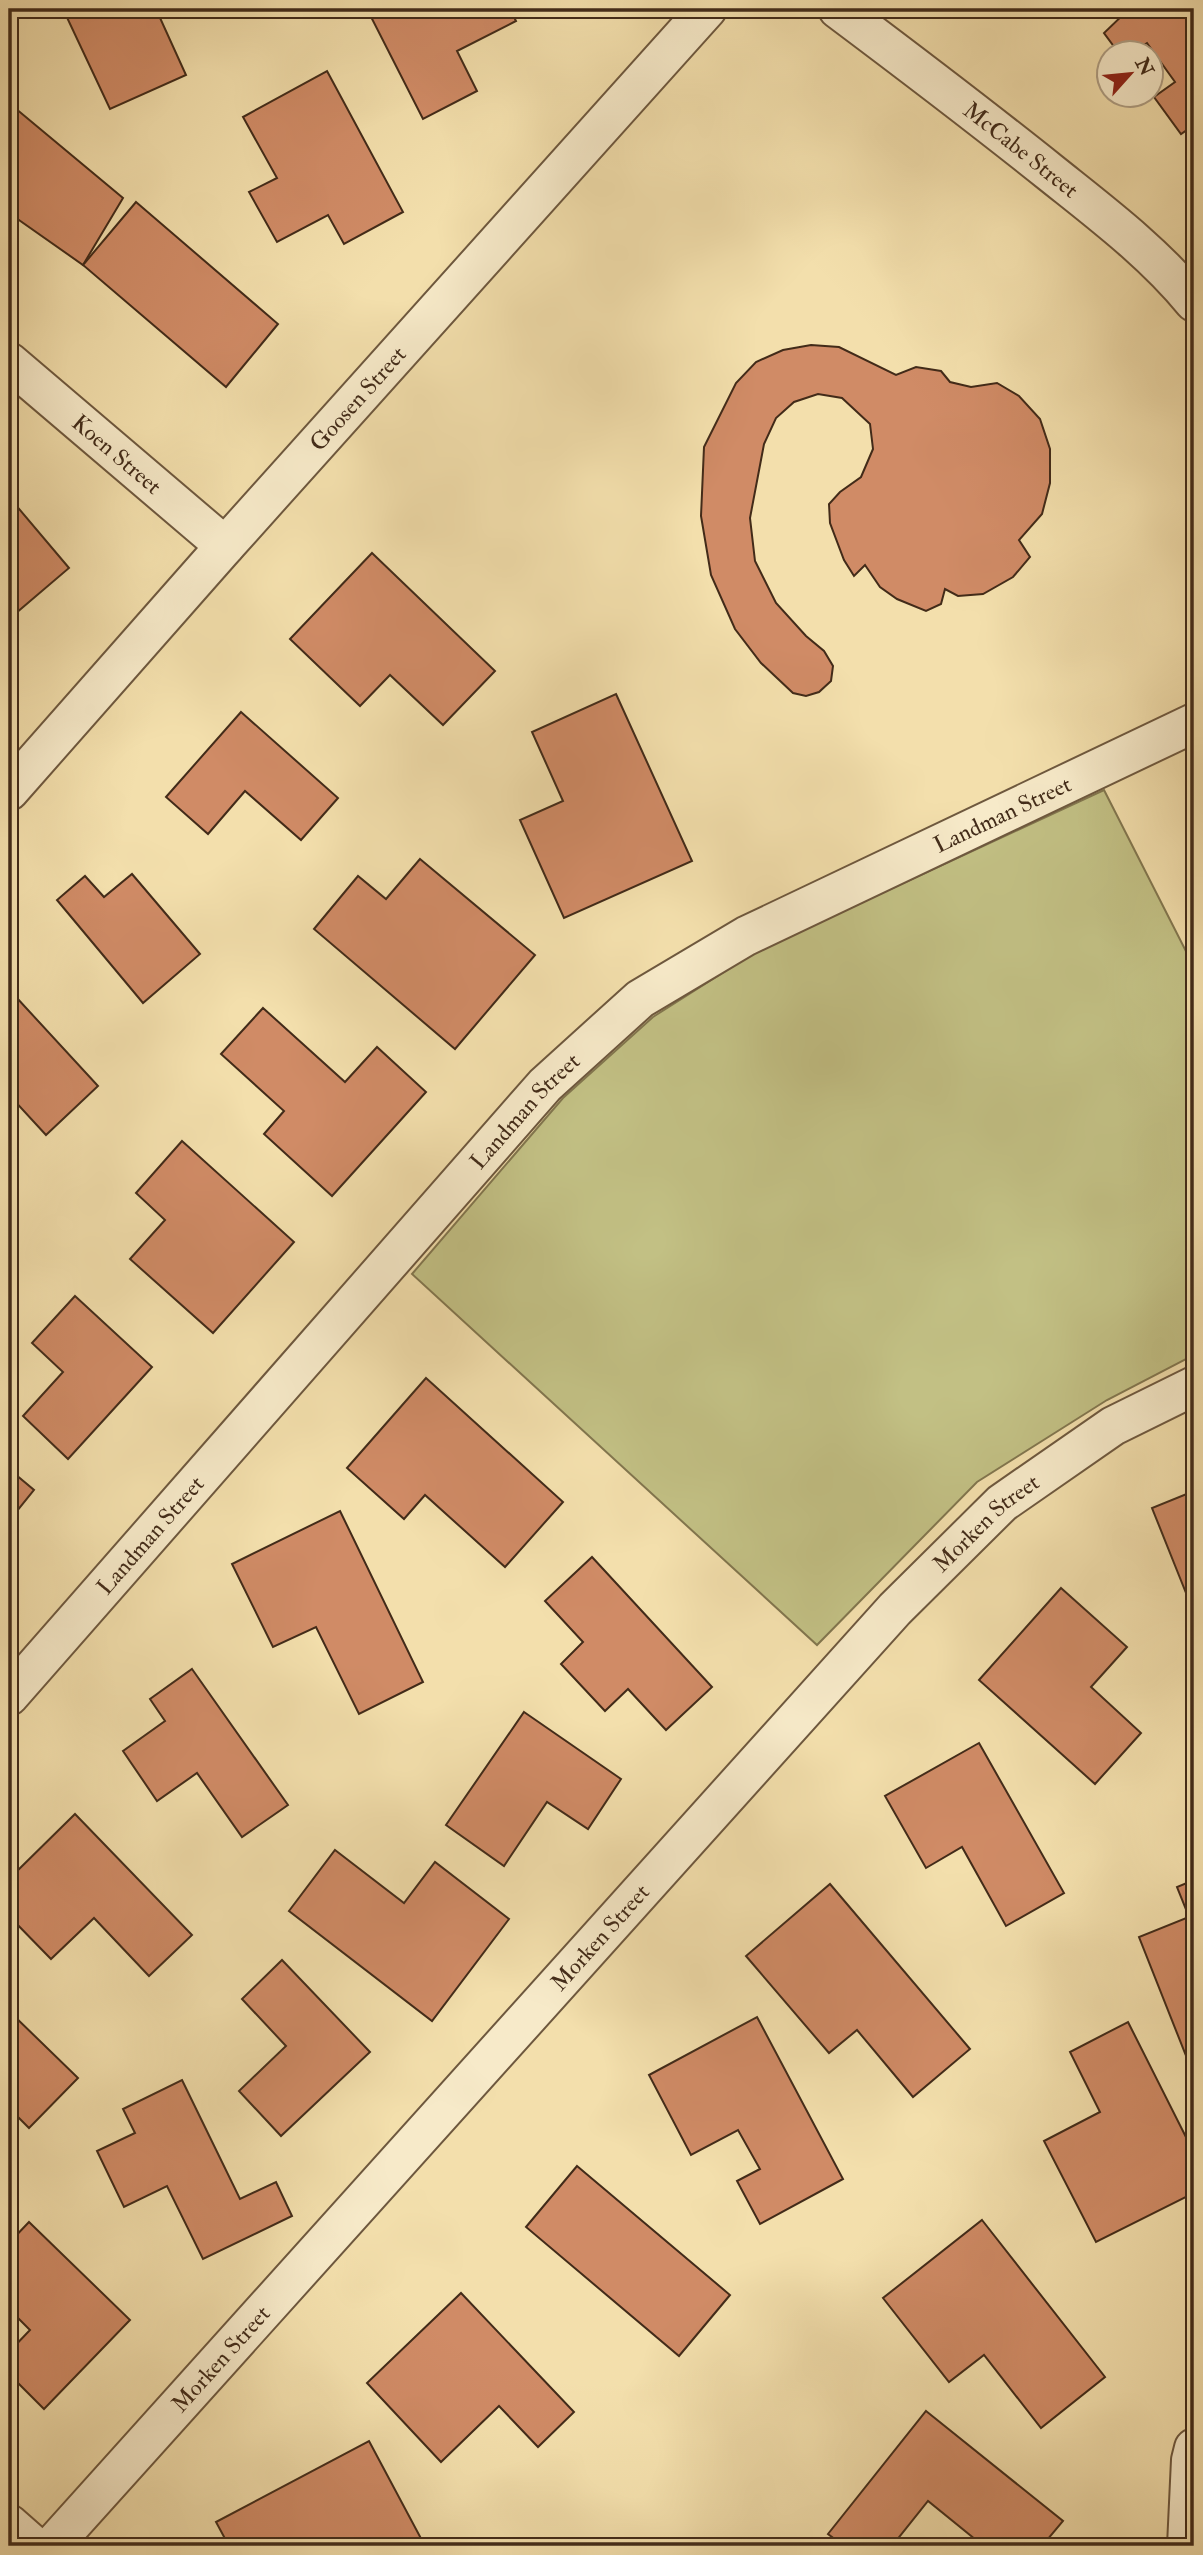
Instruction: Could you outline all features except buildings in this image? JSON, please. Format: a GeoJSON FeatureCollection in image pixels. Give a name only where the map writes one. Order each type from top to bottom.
{"type":"FeatureCollection","features":[{"type":"Feature","properties":{"kind":"street","name":"Goosen Street"},"geometry":{"type":"LineString","coordinates":[[9,791],[225,546],[708,9]]}},
{"type":"Feature","properties":{"kind":"street","name":"McCabe Street"},"geometry":{"type":"LineString","coordinates":[[838,9],[954,96],[1116,225],[1194,302]]}},
{"type":"Feature","properties":{"kind":"street","name":"Koen Street"},"geometry":{"type":"LineString","coordinates":[[9,362],[225,546]]}},
{"type":"Feature","properties":{"kind":"street","name":"Landman Street"},"geometry":{"type":"LineString","coordinates":[[9,1696],[545,1085],[640,999],[746,936],[1194,723]]}},
{"type":"Feature","properties":{"kind":"street","name":"Morken Street"},"geometry":{"type":"LineString","coordinates":[[52,2546],[895,1609],[1002,1503],[1113,1426],[1194,1386]]}},
{"type":"Feature","properties":{"kind":"street"},"geometry":{"type":"LineString","coordinates":[[1186,2546],[1194,2448]]}},
{"type":"Feature","properties":{"kind":"street"},"geometry":{"type":"LineString","coordinates":[[9,2524],[34,2546]]}},
{"type":"Feature","properties":{"kind":"shaded area"},"geometry":{"type":"Polygon","coordinates":[[[1104,790],[1194,967],[1194,1355],[1107,1400],[977,1482],[817,1645],[412,1274],[563,1098],[653,1017],[757,951],[1104,790]]]}}]}
